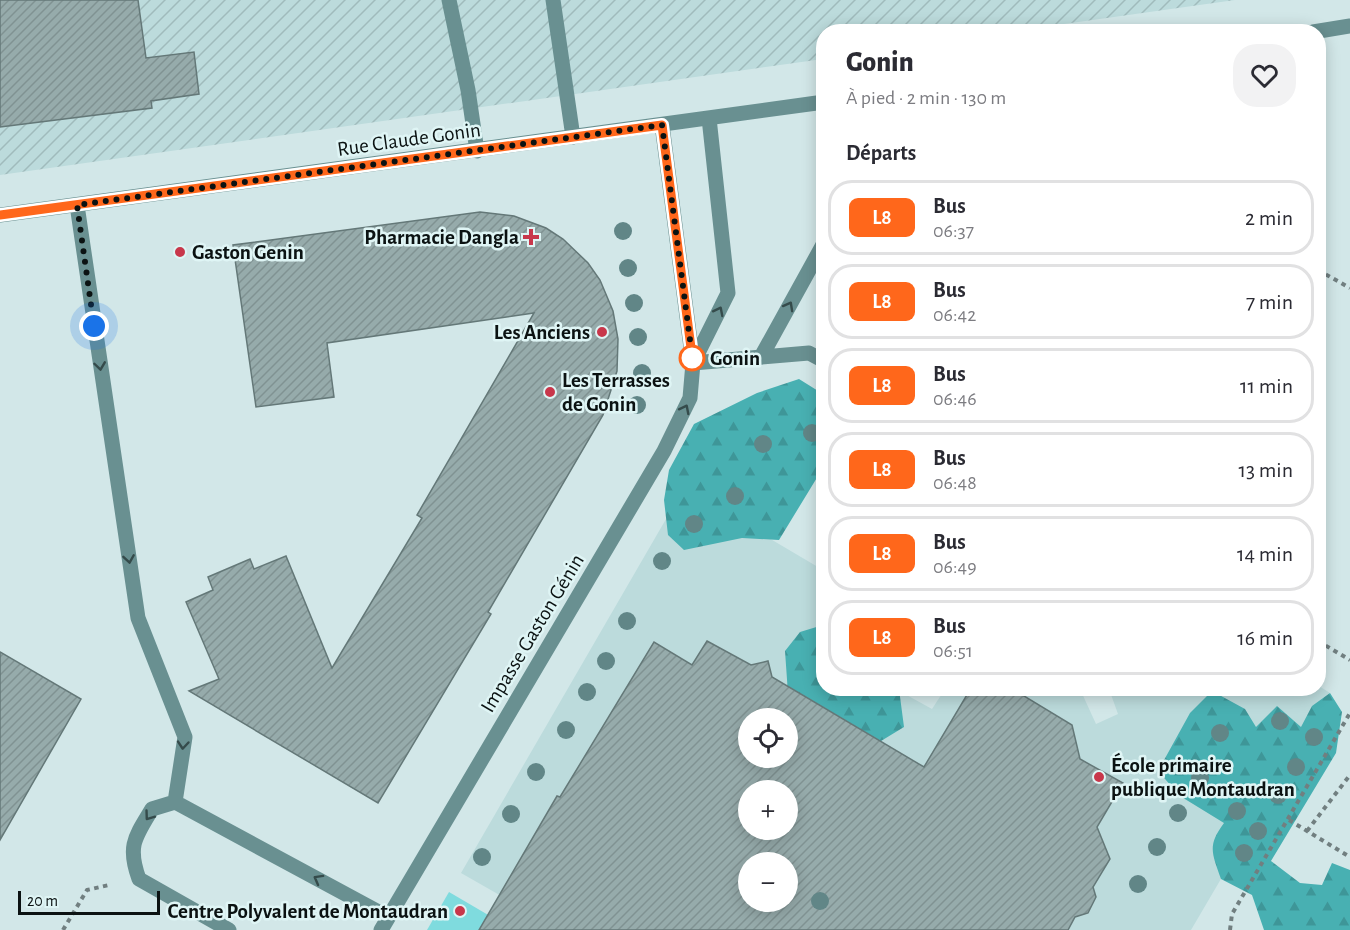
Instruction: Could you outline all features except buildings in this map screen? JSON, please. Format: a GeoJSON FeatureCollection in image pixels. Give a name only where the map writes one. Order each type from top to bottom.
{"type":"FeatureCollection","features":[{"type":"Feature","properties":{"kind":"street"},"geometry":{"type":"LineString","coordinates":[[449,0],[468,90],[477,151]]}},
{"type":"Feature","properties":{"kind":"street"},"geometry":{"type":"LineString","coordinates":[[553,0],[573,137]]}},
{"type":"Feature","properties":{"kind":"street"},"geometry":{"type":"LineString","coordinates":[[1326,30],[1350,26]]}},
{"type":"Feature","properties":{"kind":"street","name":"Rue Claude Gonin"},"geometry":{"type":"LineString","coordinates":[[0,215],[816,103]]}},
{"type":"Feature","properties":{"kind":"street","name":"Impasse Gaston Génin"},"geometry":{"type":"LineString","coordinates":[[693,363],[728,293],[709,118]]}},
{"type":"Feature","properties":{"kind":"street","name":"Impasse Gaston Génin"},"geometry":{"type":"LineString","coordinates":[[175,802],[385,924],[664,450],[690,398],[693,363],[662,125]]}},
{"type":"Feature","properties":{"kind":"street"},"geometry":{"type":"LineString","coordinates":[[77,205],[138,618],[184,736],[175,802],[152,809],[138,832],[130,856],[139,879],[229,930]]}},
{"type":"Feature","properties":{"kind":"street"},"geometry":{"type":"LineString","coordinates":[[761,357],[816,257]]}},
{"type":"Feature","properties":{"kind":"street"},"geometry":{"type":"LineString","coordinates":[[693,363],[809,353],[816,357]]}},
{"type":"Feature","properties":{"kind":"path"},"geometry":{"type":"LineString","coordinates":[[1326,274],[1350,288]]}},
{"type":"Feature","properties":{"kind":"path"},"geometry":{"type":"LineString","coordinates":[[1326,646],[1350,660]]}},
{"type":"Feature","properties":{"kind":"path"},"geometry":{"type":"LineString","coordinates":[[1230,930],[1232,914],[1350,713]]}},
{"type":"Feature","properties":{"kind":"path"},"geometry":{"type":"LineString","coordinates":[[1307,831],[1350,775]]}},
{"type":"Feature","properties":{"kind":"path"},"geometry":{"type":"LineString","coordinates":[[1289,820],[1350,857]]}},
{"type":"Feature","properties":{"kind":"path"},"geometry":{"type":"LineString","coordinates":[[63,930],[87,890],[139,879]]}},
{"type":"Feature","properties":{"kind":"shaded area"},"geometry":{"type":"Polygon","coordinates":[[[0,0],[1235,0],[1065,24],[816,24],[816,60],[0,175],[0,0]]]}},
{"type":"Feature","properties":{"kind":"shaded area"},"geometry":{"type":"Polygon","coordinates":[[[684,488],[816,566],[816,696],[908,696],[932,709],[940,696],[1083,696],[1096,724],[1118,714],[1112,696],[1326,696],[1326,690],[1330,693],[1191,930],[561,930],[461,873],[684,488]]]}},
{"type":"Feature","properties":{"kind":"shaded area","name":"Centre Polyvalent de Montaudran"},"geometry":{"type":"Polygon","coordinates":[[[449,892],[514,930],[427,930],[449,892]]]}},
{"type":"Feature","properties":{"kind":"green space"},"geometry":{"type":"Polygon","coordinates":[[[799,379],[816,390],[816,479],[779,540],[742,538],[684,550],[668,535],[664,500],[669,470],[694,424],[757,393],[799,379]]]}},
{"type":"Feature","properties":{"kind":"green space"},"geometry":{"type":"Polygon","coordinates":[[[816,627],[816,696],[900,696],[904,727],[881,741],[806,730],[798,720],[798,708],[789,708],[785,651],[800,632],[816,627]]]}},
{"type":"Feature","properties":{"kind":"green space"},"geometry":{"type":"Polygon","coordinates":[[[1330,693],[1342,712],[1336,753],[1271,861],[1300,883],[1322,885],[1332,863],[1350,870],[1350,930],[1264,930],[1252,895],[1221,879],[1215,863],[1213,844],[1224,823],[1180,796],[1158,771],[1190,713],[1207,696],[1221,696],[1245,709],[1256,727],[1277,706],[1301,727],[1312,706],[1330,693]]]}},
{"type":"Feature","properties":{"kind":"bus line","name":"L8"},"geometry":{"type":"LineString","coordinates":[[0,215],[662,125],[693,363]]}},
{"type":"Feature","properties":{"kind":"place","name":"Pharmacie Dangla"},"geometry":{"type":"Point","coordinates":[531,237]}},
{"type":"Feature","properties":{"kind":"place","name":"Gaston Genin"},"geometry":{"type":"Point","coordinates":[180,252]}},
{"type":"Feature","properties":{"kind":"place","name":"Les Anciens"},"geometry":{"type":"Point","coordinates":[602,332]}},
{"type":"Feature","properties":{"kind":"place","name":"Gonin"},"geometry":{"type":"Point","coordinates":[692,358]}},
{"type":"Feature","properties":{"kind":"place","name":"Les Terrasses de Gonin"},"geometry":{"type":"Point","coordinates":[550,392]}},
{"type":"Feature","properties":{"kind":"place","name":"École primaire publique Montaudran"},"geometry":{"type":"Point","coordinates":[1099,777]}},
{"type":"Feature","properties":{"kind":"place","name":"Centre Polyvalent de Montaudran"},"geometry":{"type":"Point","coordinates":[460,911]}},
{"type":"Feature","properties":{"kind":"route"},"geometry":{"type":"LineString","coordinates":[[94,326],[77,205],[662,125],[693,363],[692,358]]}}]}
